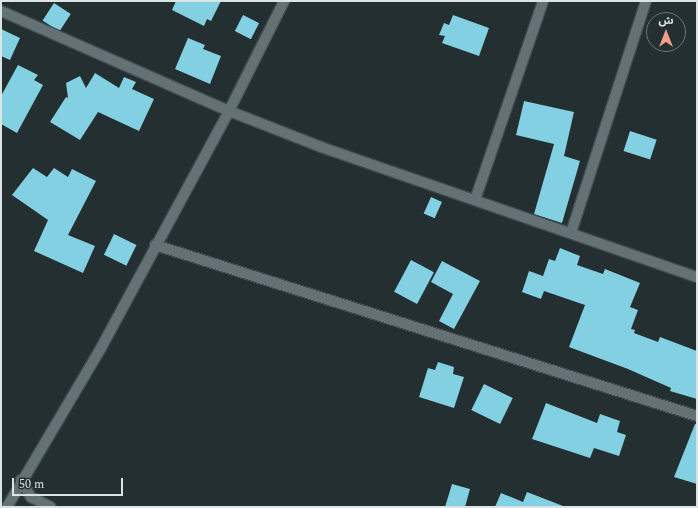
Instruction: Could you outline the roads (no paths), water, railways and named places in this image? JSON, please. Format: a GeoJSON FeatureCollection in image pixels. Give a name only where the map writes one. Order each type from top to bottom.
{"type":"FeatureCollection","features":[{"type":"Feature","properties":{"kind":"street"},"geometry":{"type":"LineString","coordinates":[[7,507],[21,480],[102,348],[155,244],[229,111],[284,1]]}},
{"type":"Feature","properties":{"kind":"street"},"geometry":{"type":"LineString","coordinates":[[475,200],[543,1]]}},
{"type":"Feature","properties":{"kind":"street"},"geometry":{"type":"LineString","coordinates":[[571,233],[646,1]]}},
{"type":"Feature","properties":{"kind":"street"},"geometry":{"type":"LineString","coordinates":[[1,11],[229,111],[321,147],[697,278]]}},
{"type":"Feature","properties":{"kind":"street"},"geometry":{"type":"LineString","coordinates":[[155,244],[697,416]]}},
{"type":"Feature","properties":{"kind":"street"},"geometry":{"type":"LineString","coordinates":[[21,480],[30,497],[51,507]]}}]}
